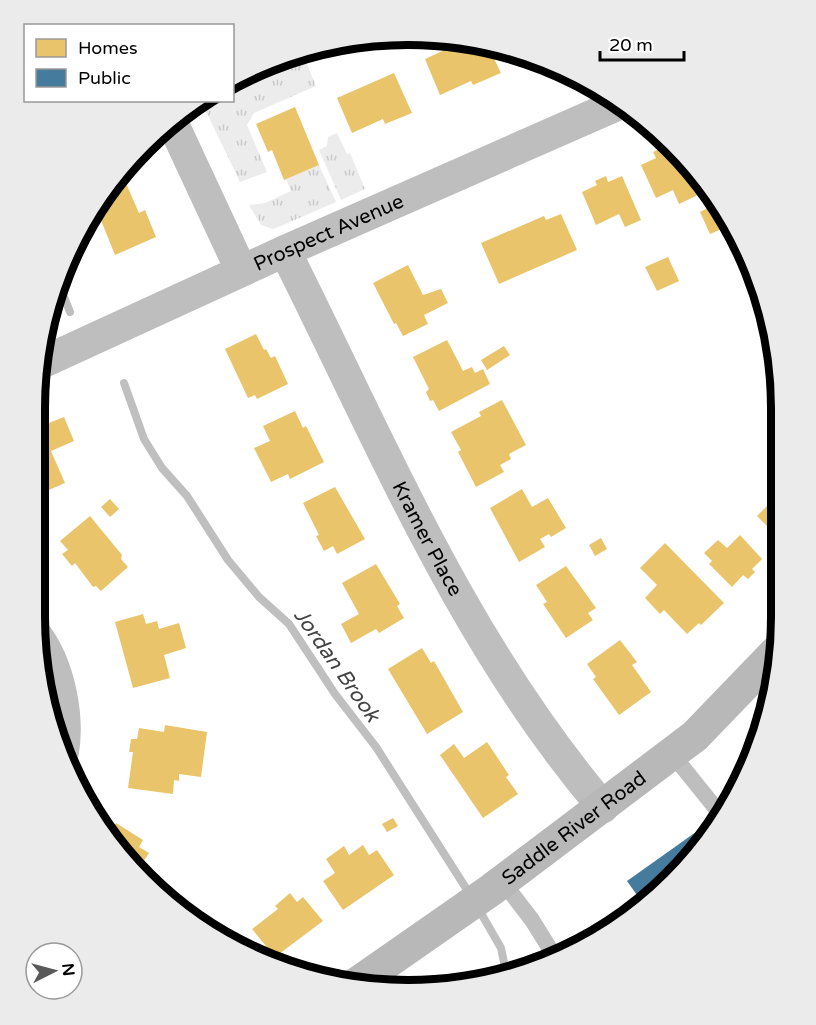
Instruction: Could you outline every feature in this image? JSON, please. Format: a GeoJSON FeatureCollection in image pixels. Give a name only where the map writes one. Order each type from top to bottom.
{"type":"FeatureCollection","features":[{"type":"Feature","properties":{"kind":"main road","name":"Saddle River Road"},"geometry":{"type":"LineString","coordinates":[[365,977],[496,886],[695,736],[768,660]]}},
{"type":"Feature","properties":{"kind":"street","name":"Prospect Avenue"},"geometry":{"type":"LineString","coordinates":[[48,360],[241,270],[612,107]]}},
{"type":"Feature","properties":{"kind":"street"},"geometry":{"type":"LineString","coordinates":[[176,130],[241,270]]}},
{"type":"Feature","properties":{"kind":"street","name":"Kramer Place"},"geometry":{"type":"LineString","coordinates":[[285,251],[417,520],[477,632],[558,753],[603,807]]}},
{"type":"Feature","properties":{"kind":"street"},"geometry":{"type":"LineString","coordinates":[[47,654],[63,708],[63,731]]}},
{"type":"Feature","properties":{"kind":"lane"},"geometry":{"type":"LineString","coordinates":[[672,754],[716,809]]}},
{"type":"Feature","properties":{"kind":"lane"},"geometry":{"type":"LineString","coordinates":[[496,886],[532,920],[551,950]]}},
{"type":"Feature","properties":{"kind":"green space"},"geometry":{"type":"Polygon","coordinates":[[[305,60],[316,86],[254,113],[247,125],[267,172],[240,182],[204,107],[213,102],[234,102],[234,90],[247,82],[305,60]]]}},
{"type":"Feature","properties":{"kind":"green space"},"geometry":{"type":"Polygon","coordinates":[[[337,133],[347,154],[350,153],[365,189],[341,200],[319,150],[327,146],[328,137],[337,133]]]}},
{"type":"Feature","properties":{"kind":"green space"},"geometry":{"type":"Polygon","coordinates":[[[319,165],[336,202],[273,229],[261,225],[249,205],[265,203],[291,191],[286,179],[319,165]]]}},
{"type":"Feature","properties":{"kind":"building: Homes"},"geometry":{"type":"Polygon","coordinates":[[[450,48],[479,52],[492,55],[501,73],[473,85],[471,81],[440,95],[425,59],[450,48]]]}},
{"type":"Feature","properties":{"kind":"building: Homes"},"geometry":{"type":"Polygon","coordinates":[[[394,73],[412,113],[385,124],[383,119],[352,133],[337,98],[394,73]]]}},
{"type":"Feature","properties":{"kind":"building: Homes"},"geometry":{"type":"Polygon","coordinates":[[[295,107],[319,165],[284,180],[272,150],[268,152],[256,124],[295,107]]]}},
{"type":"Feature","properties":{"kind":"building: Homes"},"geometry":{"type":"Polygon","coordinates":[[[662,148],[665,151],[700,194],[679,204],[673,190],[656,198],[641,165],[656,158],[653,152],[662,148]]]}},
{"type":"Feature","properties":{"kind":"building: Homes"},"geometry":{"type":"Polygon","coordinates":[[[606,176],[608,182],[622,176],[641,220],[625,227],[619,214],[596,225],[582,192],[597,185],[595,181],[606,176]]]}},
{"type":"Feature","properties":{"kind":"building: Homes"},"geometry":{"type":"Polygon","coordinates":[[[125,181],[139,213],[145,210],[156,237],[115,255],[100,217],[125,181]]]}},
{"type":"Feature","properties":{"kind":"building: Homes"},"geometry":{"type":"Polygon","coordinates":[[[710,207],[723,228],[710,234],[700,212],[710,207]]]}},
{"type":"Feature","properties":{"kind":"building: Homes"},"geometry":{"type":"Polygon","coordinates":[[[561,214],[577,250],[499,284],[481,243],[544,216],[546,220],[561,214]]]}},
{"type":"Feature","properties":{"kind":"building: Homes"},"geometry":{"type":"Polygon","coordinates":[[[668,257],[679,281],[657,291],[645,267],[668,257]]]}},
{"type":"Feature","properties":{"kind":"building: Homes"},"geometry":{"type":"Polygon","coordinates":[[[408,265],[423,295],[441,289],[448,303],[424,315],[428,324],[403,336],[396,323],[394,324],[373,283],[408,265]]]}},
{"type":"Feature","properties":{"kind":"building: Homes"},"geometry":{"type":"Polygon","coordinates":[[[256,334],[264,350],[266,349],[271,358],[275,356],[288,384],[257,399],[255,395],[248,398],[225,349],[256,334]]]}},
{"type":"Feature","properties":{"kind":"building: Homes"},"geometry":{"type":"Polygon","coordinates":[[[447,340],[463,371],[472,367],[475,373],[483,369],[490,384],[439,411],[433,400],[430,401],[426,392],[429,389],[413,357],[447,340]]]}},
{"type":"Feature","properties":{"kind":"building: Homes"},"geometry":{"type":"Polygon","coordinates":[[[504,346],[510,355],[487,370],[481,360],[504,346]]]}},
{"type":"Feature","properties":{"kind":"building: Homes"},"geometry":{"type":"Polygon","coordinates":[[[502,400],[526,445],[509,454],[511,459],[500,465],[504,472],[476,487],[458,452],[461,450],[451,432],[481,416],[479,412],[502,400]]]}},
{"type":"Feature","properties":{"kind":"building: Homes"},"geometry":{"type":"Polygon","coordinates":[[[295,411],[303,428],[306,426],[324,462],[290,479],[288,474],[271,482],[254,448],[270,441],[263,426],[295,411]]]}},
{"type":"Feature","properties":{"kind":"building: Homes"},"geometry":{"type":"Polygon","coordinates":[[[64,417],[74,441],[51,451],[65,483],[45,492],[45,424],[64,417]]]}},
{"type":"Feature","properties":{"kind":"building: Homes"},"geometry":{"type":"Polygon","coordinates":[[[335,487],[365,539],[337,554],[333,546],[324,551],[316,536],[319,535],[303,503],[335,487]]]}},
{"type":"Feature","properties":{"kind":"building: Homes"},"geometry":{"type":"Polygon","coordinates":[[[522,489],[532,507],[548,498],[566,528],[551,537],[549,534],[540,539],[545,547],[519,562],[490,508],[522,489]]]}},
{"type":"Feature","properties":{"kind":"building: Homes"},"geometry":{"type":"Polygon","coordinates":[[[110,499],[119,509],[110,517],[101,507],[110,499]]]}},
{"type":"Feature","properties":{"kind":"building: Homes"},"geometry":{"type":"Polygon","coordinates":[[[771,502],[771,530],[757,516],[771,502]]]}},
{"type":"Feature","properties":{"kind":"building: Homes"},"geometry":{"type":"Polygon","coordinates":[[[90,516],[122,555],[121,559],[128,567],[101,591],[96,586],[93,587],[75,563],[72,566],[62,554],[68,550],[60,541],[90,516]]]}},
{"type":"Feature","properties":{"kind":"building: Homes"},"geometry":{"type":"Polygon","coordinates":[[[740,535],[762,559],[752,569],[755,572],[748,579],[743,575],[732,587],[709,564],[712,561],[704,553],[718,540],[727,548],[740,535]]]}},
{"type":"Feature","properties":{"kind":"building: Homes"},"geometry":{"type":"Polygon","coordinates":[[[601,538],[607,549],[595,556],[589,545],[601,538]]]}},
{"type":"Feature","properties":{"kind":"building: Homes"},"geometry":{"type":"Polygon","coordinates":[[[665,543],[724,603],[701,625],[699,623],[687,634],[664,610],[660,614],[645,598],[657,585],[640,568],[665,543]]]}},
{"type":"Feature","properties":{"kind":"building: Homes"},"geometry":{"type":"Polygon","coordinates":[[[376,564],[400,604],[397,606],[404,618],[379,633],[376,629],[351,643],[341,624],[359,614],[342,583],[376,564]]]}},
{"type":"Feature","properties":{"kind":"building: Homes"},"geometry":{"type":"Polygon","coordinates":[[[566,566],[596,608],[588,613],[593,620],[566,638],[543,604],[547,602],[536,585],[566,566]]]}},
{"type":"Feature","properties":{"kind":"building: Homes"},"geometry":{"type":"Polygon","coordinates":[[[143,614],[146,624],[157,621],[159,629],[179,623],[186,648],[164,655],[170,678],[133,688],[115,622],[143,614]]]}},
{"type":"Feature","properties":{"kind":"building: Homes"},"geometry":{"type":"Polygon","coordinates":[[[620,640],[637,662],[632,665],[651,692],[619,715],[593,679],[596,677],[587,664],[620,640]]]}},
{"type":"Feature","properties":{"kind":"building: Homes"},"geometry":{"type":"Polygon","coordinates":[[[422,648],[431,663],[434,661],[463,712],[427,734],[388,669],[422,648]]]}},
{"type":"Feature","properties":{"kind":"building: Homes"},"geometry":{"type":"Polygon","coordinates":[[[165,725],[207,732],[201,777],[179,774],[179,781],[174,780],[173,794],[128,788],[133,752],[129,752],[131,739],[137,739],[139,728],[164,732],[165,725]]]}},
{"type":"Feature","properties":{"kind":"building: Homes"},"geometry":{"type":"Polygon","coordinates":[[[487,742],[509,775],[506,777],[518,794],[483,818],[440,755],[454,744],[464,758],[487,742]]]}},
{"type":"Feature","properties":{"kind":"building: Homes"},"geometry":{"type":"Polygon","coordinates":[[[393,818],[398,826],[387,832],[382,824],[393,818]]]}},
{"type":"Feature","properties":{"kind":"building: Homes"},"geometry":{"type":"Polygon","coordinates":[[[116,823],[143,840],[139,847],[149,853],[142,864],[120,838],[113,828],[116,823]]]}},
{"type":"Feature","properties":{"kind":"building: Homes"},"geometry":{"type":"Polygon","coordinates":[[[363,845],[369,855],[377,850],[394,875],[343,910],[323,881],[335,873],[326,859],[344,846],[349,855],[363,845]]]}},
{"type":"Feature","properties":{"kind":"building: Homes"},"geometry":{"type":"Polygon","coordinates":[[[290,893],[297,902],[303,897],[323,921],[277,955],[272,953],[252,929],[278,909],[275,906],[290,893]]]}},
{"type":"Feature","properties":{"kind":"building: Public"},"geometry":{"type":"Polygon","coordinates":[[[704,828],[665,874],[638,897],[627,881],[704,828]]]}},
{"type":"Feature","properties":{"kind":"waterway","name":"Jordan Brook"},"geometry":{"type":"LineString","coordinates":[[63,294],[70,312]]}},
{"type":"Feature","properties":{"kind":"waterway","name":"Jordan Brook"},"geometry":{"type":"LineString","coordinates":[[124,383],[144,439],[162,468],[187,496],[228,560],[259,597],[289,624],[335,694],[376,747],[471,896]]}},
{"type":"Feature","properties":{"kind":"waterway","name":"Jordan Brook"},"geometry":{"type":"LineString","coordinates":[[478,908],[501,948],[505,967]]}}]}
